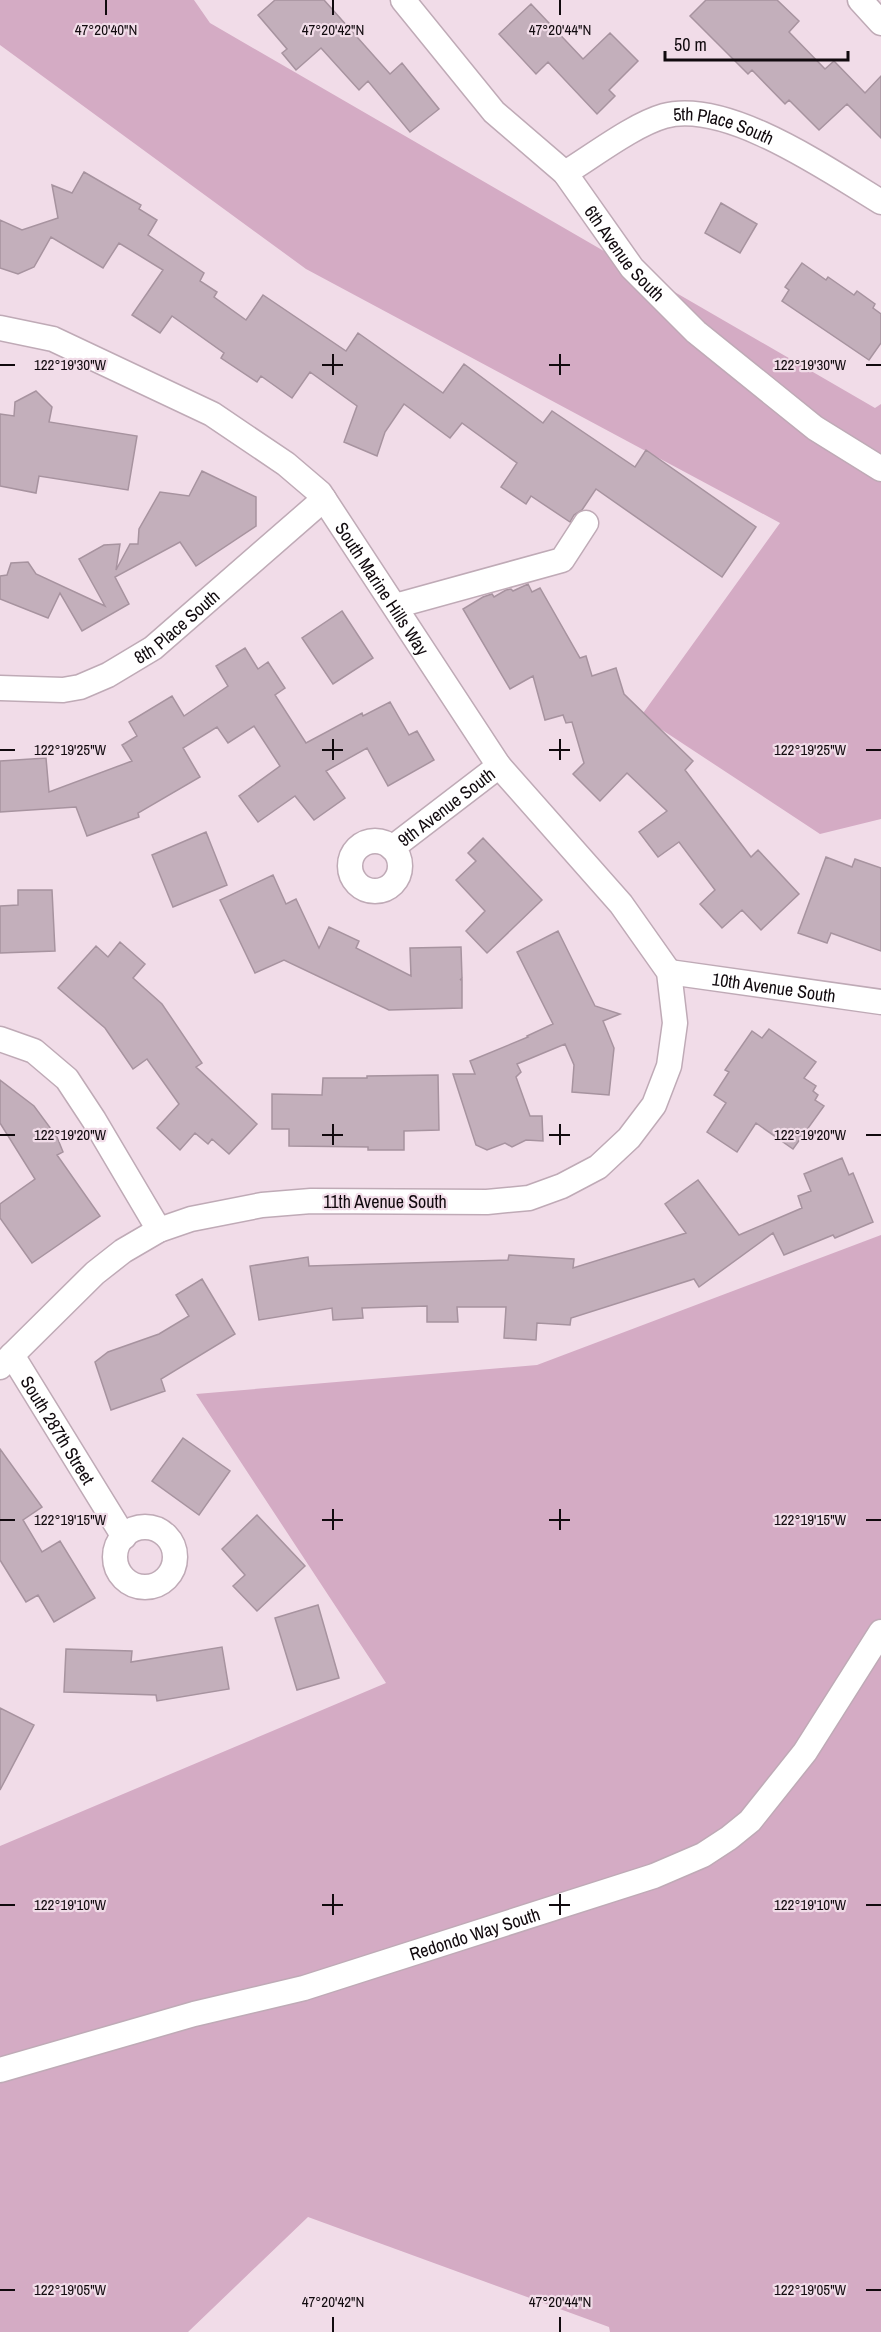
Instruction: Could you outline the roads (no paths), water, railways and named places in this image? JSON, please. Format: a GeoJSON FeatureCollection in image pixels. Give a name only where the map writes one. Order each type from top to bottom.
{"type":"FeatureCollection","features":[{"type":"Feature","properties":{"kind":"street","name":"6th Avenue South"},"geometry":{"type":"LineString","coordinates":[[403,0],[494,112],[565,174],[632,268],[696,332],[815,428],[881,469]]}},
{"type":"Feature","properties":{"kind":"street"},"geometry":{"type":"LineString","coordinates":[[860,0],[881,23]]}},
{"type":"Feature","properties":{"kind":"street","name":"5th Place South"},"geometry":{"type":"LineString","coordinates":[[565,174],[654,120],[673,114],[696,113],[723,119],[752,130],[818,164],[881,202]]}},
{"type":"Feature","properties":{"kind":"street","name":"South Marine Hills Way"},"geometry":{"type":"LineString","coordinates":[[0,328],[53,339],[212,414],[286,464],[320,493],[499,766],[621,904],[669,972]]}},
{"type":"Feature","properties":{"kind":"street","name":"8th Place South"},"geometry":{"type":"LineString","coordinates":[[0,688],[63,690],[80,687],[108,675],[153,648],[324,499]]}},
{"type":"Feature","properties":{"kind":"street"},"geometry":{"type":"LineString","coordinates":[[395,606],[562,560],[586,523]]}},
{"type":"Feature","properties":{"kind":"street","name":"9th Avenue South"},"geometry":{"type":"LineString","coordinates":[[392,848],[499,766]]}},
{"type":"Feature","properties":{"kind":"street","name":"10th Avenue South"},"geometry":{"type":"LineString","coordinates":[[669,972],[881,1002]]}},
{"type":"Feature","properties":{"kind":"street","name":"11th Avenue South"},"geometry":{"type":"LineString","coordinates":[[6,1361],[95,1273],[123,1251],[159,1230],[191,1219],[262,1205],[310,1201],[487,1202],[529,1198],[562,1186],[598,1167],[629,1138],[654,1105],[669,1066],[675,1023],[669,972]]}},
{"type":"Feature","properties":{"kind":"street"},"geometry":{"type":"LineString","coordinates":[[0,1039],[34,1051],[67,1079],[159,1230]]}},
{"type":"Feature","properties":{"kind":"street","name":"South 287th Street"},"geometry":{"type":"LineString","coordinates":[[6,1361],[124,1537]]}},
{"type":"Feature","properties":{"kind":"street","name":"Redondo Way South"},"geometry":{"type":"LineString","coordinates":[[0,2070],[194,2014],[304,1988],[654,1876],[703,1855],[750,1821],[805,1752],[881,1632]]}}]}
